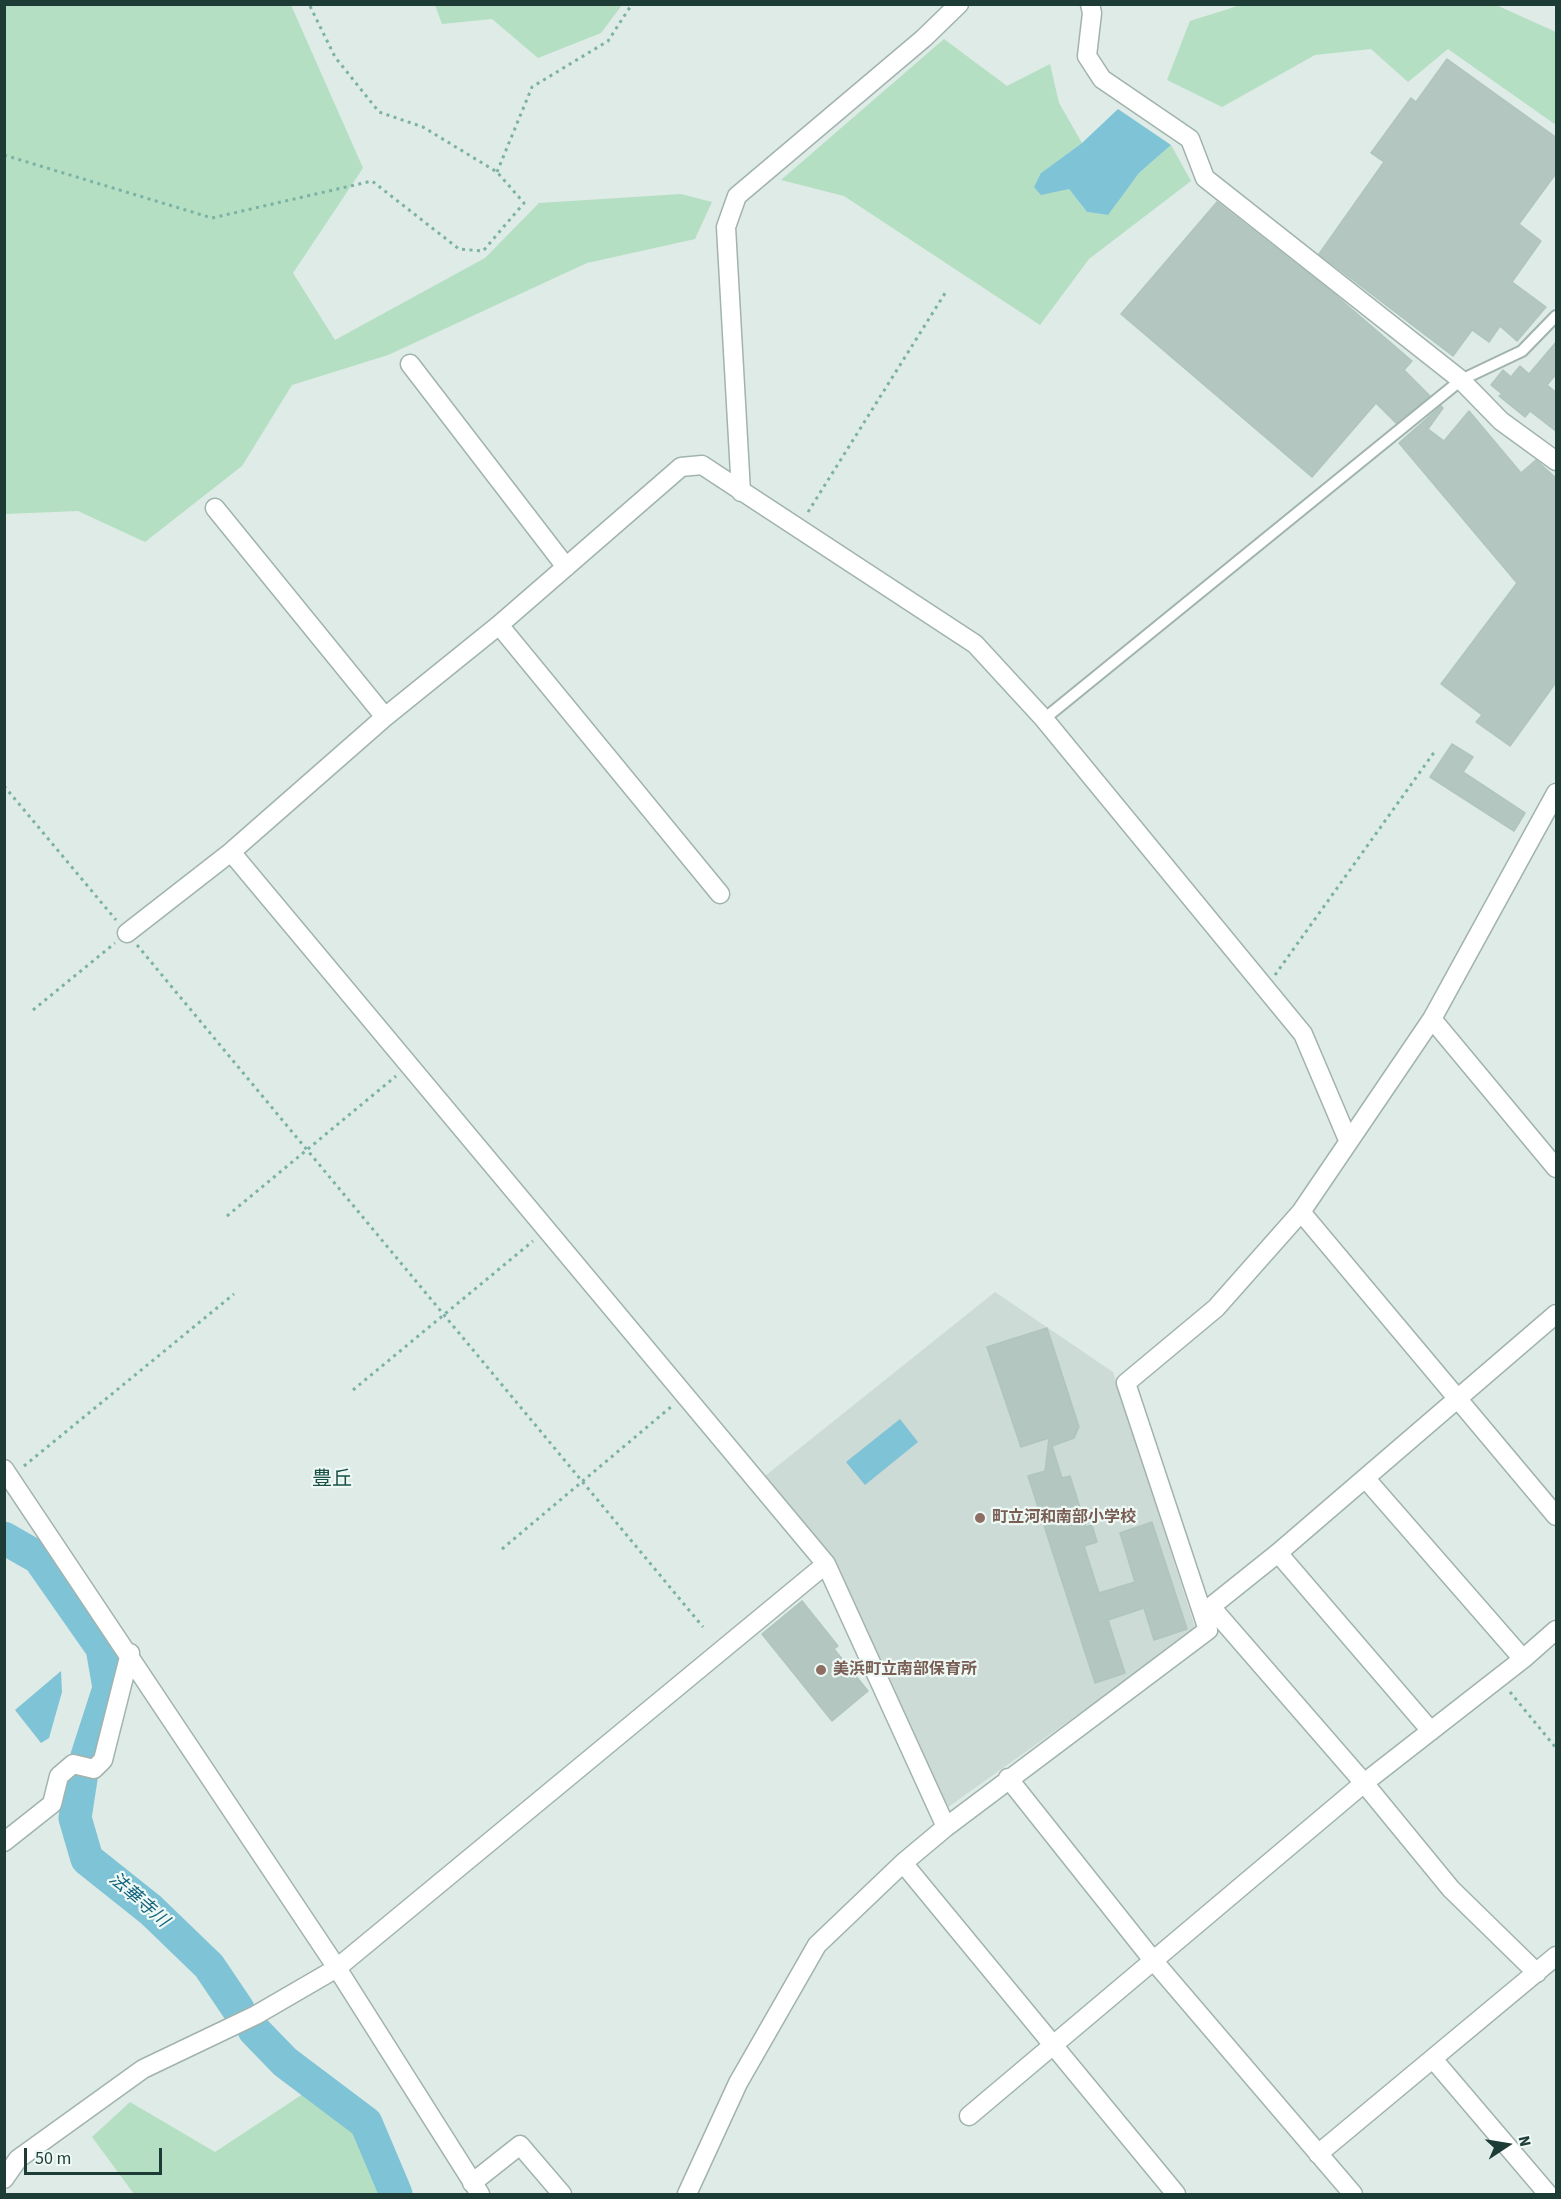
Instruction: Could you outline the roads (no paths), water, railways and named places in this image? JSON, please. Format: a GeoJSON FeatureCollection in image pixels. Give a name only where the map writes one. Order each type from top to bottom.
{"type":"FeatureCollection","features":[{"type":"Feature","properties":{"kind":"street"},"geometry":{"type":"LineString","coordinates":[[741,492],[726,227],[737,196],[924,38],[959,4]]}},
{"type":"Feature","properties":{"kind":"street"},"geometry":{"type":"LineString","coordinates":[[1090,4],[1092,13],[1087,56],[1102,79],[1190,139],[1205,178],[1461,380],[1501,421],[1557,461]]}},
{"type":"Feature","properties":{"kind":"street"},"geometry":{"type":"LineString","coordinates":[[410,364],[566,567]]}},
{"type":"Feature","properties":{"kind":"street"},"geometry":{"type":"LineString","coordinates":[[127,933],[231,852],[385,717],[499,625],[681,467],[702,465],[975,644],[1044,719],[1303,1034],[1348,1140]]}},
{"type":"Feature","properties":{"kind":"street"},"geometry":{"type":"LineString","coordinates":[[214,508],[385,717]]}},
{"type":"Feature","properties":{"kind":"street"},"geometry":{"type":"LineString","coordinates":[[499,625],[720,894]]}},
{"type":"Feature","properties":{"kind":"street"},"geometry":{"type":"LineString","coordinates":[[687,2194],[738,2082],[817,1945],[903,1863],[946,1827],[1008,1778],[1208,1630],[1207,1611],[1126,1383],[1216,1308],[1301,1212],[1432,1019],[1557,792]]}},
{"type":"Feature","properties":{"kind":"street"},"geometry":{"type":"LineString","coordinates":[[231,852],[826,1564],[946,1827]]}},
{"type":"Feature","properties":{"kind":"street"},"geometry":{"type":"LineString","coordinates":[[1432,1019],[1557,1168]]}},
{"type":"Feature","properties":{"kind":"street"},"geometry":{"type":"LineString","coordinates":[[1301,1212],[1460,1398],[1557,1516]]}},
{"type":"Feature","properties":{"kind":"street"},"geometry":{"type":"LineString","coordinates":[[1207,1611],[1366,1479],[1557,1314]]}},
{"type":"Feature","properties":{"kind":"street"},"geometry":{"type":"LineString","coordinates":[[6,1476],[130,1653],[338,1968],[476,2189],[520,2145],[562,2194]]}},
{"type":"Feature","properties":{"kind":"street"},"geometry":{"type":"LineString","coordinates":[[1366,1479],[1523,1659]]}},
{"type":"Feature","properties":{"kind":"street"},"geometry":{"type":"LineString","coordinates":[[1278,1553],[1431,1731]]}},
{"type":"Feature","properties":{"kind":"street"},"geometry":{"type":"LineString","coordinates":[[4,2179],[18,2159],[142,2069],[256,2015],[338,1968],[826,1564]]}},
{"type":"Feature","properties":{"kind":"street"},"geometry":{"type":"LineString","coordinates":[[1207,1611],[1364,1783],[1451,1889],[1537,1973]]}},
{"type":"Feature","properties":{"kind":"street"},"geometry":{"type":"LineString","coordinates":[[969,2116],[1152,1959],[1364,1783],[1557,1630]]}},
{"type":"Feature","properties":{"kind":"street"},"geometry":{"type":"LineString","coordinates":[[4,1842],[52,1804],[59,1776],[73,1764],[94,1769],[103,1760],[130,1653]]}},
{"type":"Feature","properties":{"kind":"street"},"geometry":{"type":"LineString","coordinates":[[1008,1778],[1152,1959],[1353,2194]]}},
{"type":"Feature","properties":{"kind":"street"},"geometry":{"type":"LineString","coordinates":[[903,1863],[1176,2194]]}},
{"type":"Feature","properties":{"kind":"street"},"geometry":{"type":"LineString","coordinates":[[1318,2154],[1557,1956]]}},
{"type":"Feature","properties":{"kind":"street"},"geometry":{"type":"LineString","coordinates":[[1433,2059],[1548,2194]]}},
{"type":"Feature","properties":{"kind":"lane"},"geometry":{"type":"LineString","coordinates":[[1044,719],[1461,380],[1522,351],[1557,316]]}},
{"type":"Feature","properties":{"kind":"water"},"geometry":{"type":"Polygon","coordinates":[[[1118,109],[1171,145],[1139,173],[1108,215],[1087,212],[1069,189],[1041,195],[1034,187],[1041,173],[1082,143],[1118,109]]]}},
{"type":"Feature","properties":{"kind":"water"},"geometry":{"type":"Polygon","coordinates":[[[900,1419],[918,1442],[865,1485],[846,1462],[900,1419]]]}},
{"type":"Feature","properties":{"kind":"water"},"geometry":{"type":"Polygon","coordinates":[[[61,1671],[62,1692],[49,1738],[41,1743],[15,1710],[61,1671]]]}},
{"type":"Feature","properties":{"kind":"waterway","name":"法華寺川"},"geometry":{"type":"LineString","coordinates":[[4,1538],[39,1558],[102,1648],[109,1688],[87,1756]]}},
{"type":"Feature","properties":{"kind":"waterway","name":"法華寺川"},"geometry":{"type":"LineString","coordinates":[[81,1779],[75,1818],[87,1859],[151,1910],[209,1966],[238,2009]]}},
{"type":"Feature","properties":{"kind":"waterway","name":"法華寺川"},"geometry":{"type":"LineString","coordinates":[[254,2030],[285,2062],[366,2123],[396,2194]]}},
{"type":"Feature","properties":{"kind":"place","name":"町立河和南部小学校"},"geometry":{"type":"Point","coordinates":[980,1518]}},
{"type":"Feature","properties":{"kind":"place","name":"美浜町立南部保育所"},"geometry":{"type":"Point","coordinates":[821,1670]}},
{"type":"Feature","properties":{"kind":"district","name":"豊丘"},"geometry":{"type":"Point","coordinates":[332,1481]}}]}
